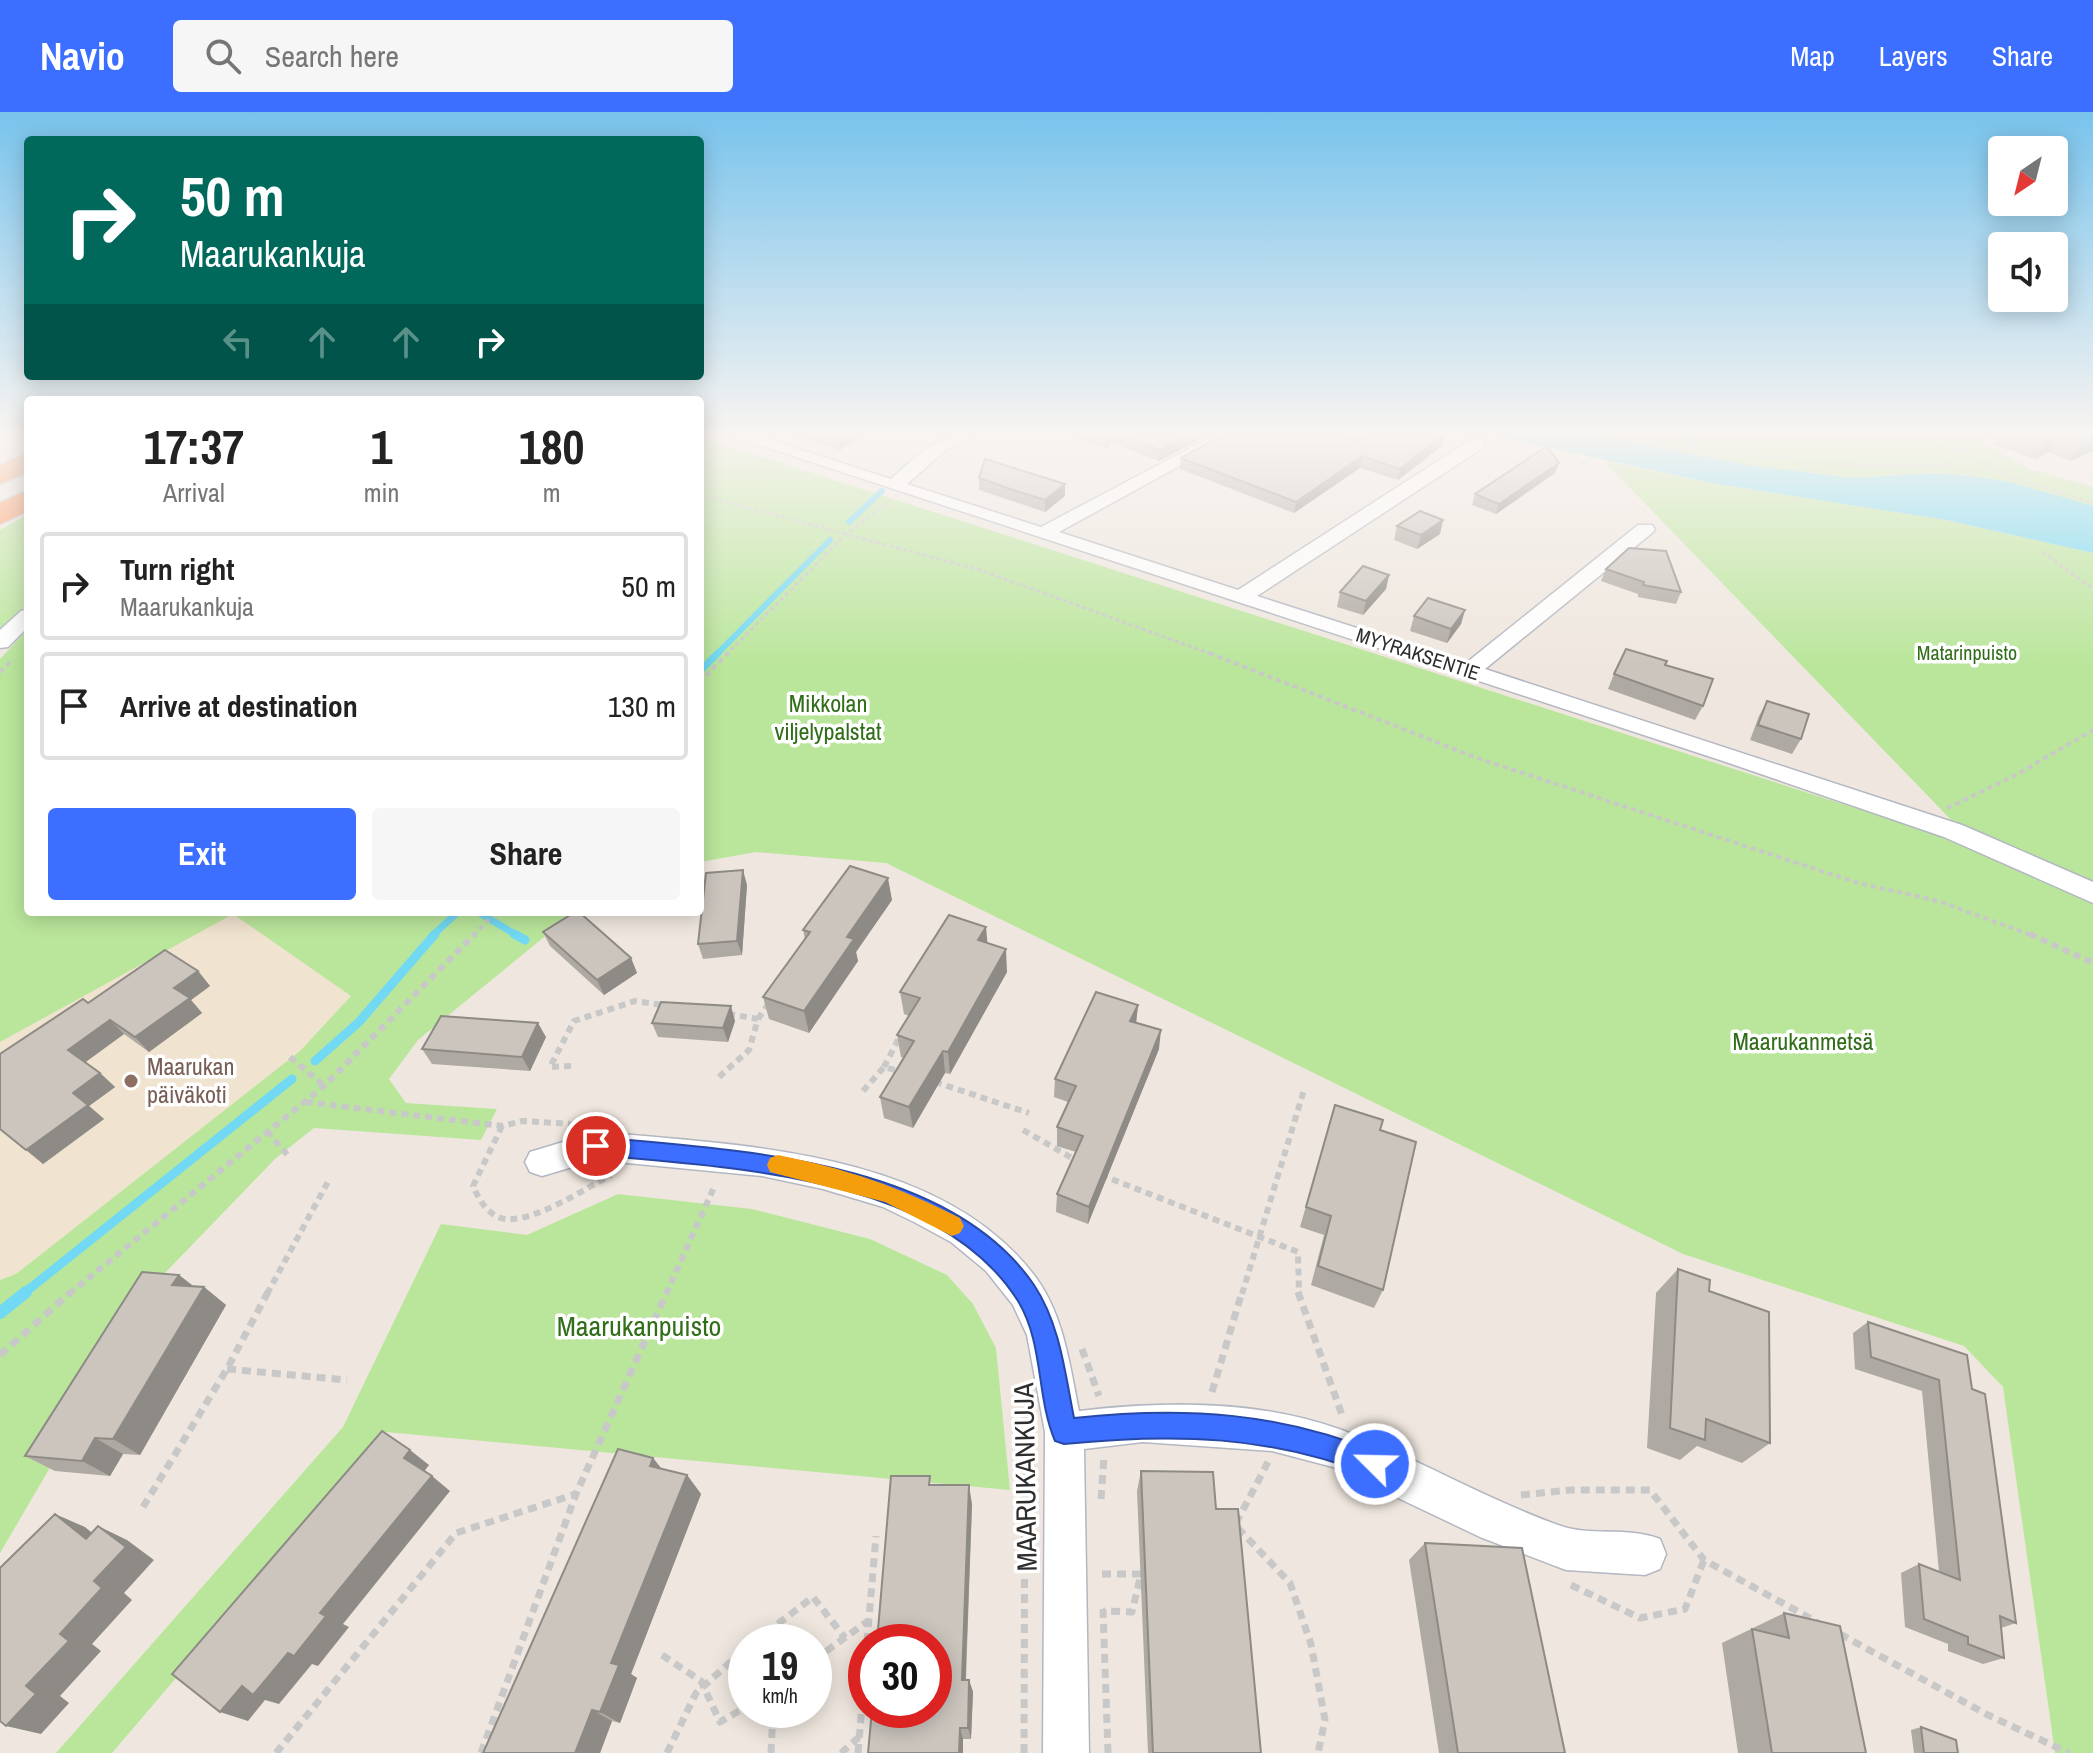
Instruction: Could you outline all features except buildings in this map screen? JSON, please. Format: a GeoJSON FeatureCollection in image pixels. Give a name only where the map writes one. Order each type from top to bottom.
{"type":"FeatureCollection","features":[{"type":"Feature","properties":{"kind":"street","name":"MYYRAKSENTIE"},"geometry":{"type":"LineString","coordinates":[[976,512],[1470,670],[1921,820],[2093,893]]}},
{"type":"Feature","properties":{"kind":"street"},"geometry":{"type":"LineString","coordinates":[[1043,533],[1083,512]]}},
{"type":"Feature","properties":{"kind":"street"},"geometry":{"type":"LineString","coordinates":[[1241,597],[1372,512]]}},
{"type":"Feature","properties":{"kind":"street"},"geometry":{"type":"LineString","coordinates":[[1470,670],[1645,529]]}},
{"type":"Feature","properties":{"kind":"street"},"geometry":{"type":"LineString","coordinates":[[0,642],[24,619]]}},
{"type":"Feature","properties":{"kind":"street","name":"MAARUKANKUJA"},"geometry":{"type":"LineString","coordinates":[[542,1162],[596,1146],[762,1162],[891,1194],[963,1231],[998,1259],[1026,1293],[1083,1430],[1066,1753]]}},
{"type":"Feature","properties":{"kind":"street"},"geometry":{"type":"LineString","coordinates":[[1083,1430],[1143,1423],[1272,1432],[1337,1448],[1494,1523],[1566,1549],[1645,1554]]}},
{"type":"Feature","properties":{"kind":"path"},"geometry":{"type":"LineString","coordinates":[[764,512],[1052,594],[1381,718],[1477,758],[1858,883],[1938,901],[2014,926],[2093,963]]}},
{"type":"Feature","properties":{"kind":"path"},"geometry":{"type":"LineString","coordinates":[[704,678],[867,512]]}},
{"type":"Feature","properties":{"kind":"path"},"geometry":{"type":"LineString","coordinates":[[2043,552],[2093,589]]}},
{"type":"Feature","properties":{"kind":"path"},"geometry":{"type":"LineString","coordinates":[[1921,820],[2016,775],[2093,730]]}},
{"type":"Feature","properties":{"kind":"path"},"geometry":{"type":"LineString","coordinates":[[0,1355],[96,1271],[324,1086],[492,916]]}},
{"type":"Feature","properties":{"kind":"path"},"geometry":{"type":"LineString","coordinates":[[719,1077],[749,1050],[758,1019],[776,993]]}},
{"type":"Feature","properties":{"kind":"path"},"geometry":{"type":"LineString","coordinates":[[571,1066],[550,1067],[574,1021],[635,1001],[666,1005]]}},
{"type":"Feature","properties":{"kind":"path"},"geometry":{"type":"LineString","coordinates":[[727,1014],[758,1019]]}},
{"type":"Feature","properties":{"kind":"path"},"geometry":{"type":"LineString","coordinates":[[863,1091],[884,1067],[904,1027]]}},
{"type":"Feature","properties":{"kind":"path"},"geometry":{"type":"LineString","coordinates":[[290,1057],[324,1086]]}},
{"type":"Feature","properties":{"kind":"path"},"geometry":{"type":"LineString","coordinates":[[884,1067],[910,1074]]}},
{"type":"Feature","properties":{"kind":"path"},"geometry":{"type":"LineString","coordinates":[[923,1078],[1029,1113]]}},
{"type":"Feature","properties":{"kind":"path"},"geometry":{"type":"LineString","coordinates":[[1212,1392],[1304,1090]]}},
{"type":"Feature","properties":{"kind":"path"},"geometry":{"type":"LineString","coordinates":[[306,1102],[502,1126],[523,1121],[578,1125]]}},
{"type":"Feature","properties":{"kind":"path"},"geometry":{"type":"LineString","coordinates":[[502,1126],[473,1186],[483,1206],[499,1218],[523,1218],[618,1172]]}},
{"type":"Feature","properties":{"kind":"path"},"geometry":{"type":"LineString","coordinates":[[1023,1130],[1113,1181],[1298,1252],[1298,1293],[1344,1420]]}},
{"type":"Feature","properties":{"kind":"path"},"geometry":{"type":"LineString","coordinates":[[267,1131],[290,1158]]}},
{"type":"Feature","properties":{"kind":"path"},"geometry":{"type":"LineString","coordinates":[[143,1507],[227,1369],[330,1178]]}},
{"type":"Feature","properties":{"kind":"path"},"geometry":{"type":"LineString","coordinates":[[481,1753],[576,1494],[717,1180],[703,1179]]}},
{"type":"Feature","properties":{"kind":"path"},"geometry":{"type":"LineString","coordinates":[[1081,1346],[1099,1393],[1083,1430],[1104,1466],[1100,1512]]}},
{"type":"Feature","properties":{"kind":"path"},"geometry":{"type":"LineString","coordinates":[[227,1369],[347,1380]]}},
{"type":"Feature","properties":{"kind":"path","name":"MAARUKANKUJA"},"geometry":{"type":"LineString","coordinates":[[1024,1753],[1025,1404]]}},
{"type":"Feature","properties":{"kind":"path"},"geometry":{"type":"LineString","coordinates":[[1271,1458],[1235,1525],[1290,1583],[1311,1644],[1325,1720],[1318,1753]]}},
{"type":"Feature","properties":{"kind":"path"},"geometry":{"type":"LineString","coordinates":[[276,1753],[456,1533],[576,1494]]}},
{"type":"Feature","properties":{"kind":"path"},"geometry":{"type":"LineString","coordinates":[[869,1624],[876,1536]]}},
{"type":"Feature","properties":{"kind":"path"},"geometry":{"type":"LineString","coordinates":[[1101,1558],[1102,1586]]}},
{"type":"Feature","properties":{"kind":"path"},"geometry":{"type":"LineString","coordinates":[[1704,1560],[1821,1624]]}},
{"type":"Feature","properties":{"kind":"path"},"geometry":{"type":"LineString","coordinates":[[1102,1574],[1141,1574],[1132,1612],[1103,1611]]}},
{"type":"Feature","properties":{"kind":"path"},"geometry":{"type":"LineString","coordinates":[[778,1624],[813,1597],[845,1638]]}},
{"type":"Feature","properties":{"kind":"path"},"geometry":{"type":"LineString","coordinates":[[1103,1599],[1108,1753]]}},
{"type":"Feature","properties":{"kind":"path"},"geometry":{"type":"LineString","coordinates":[[832,1647],[869,1621]]}},
{"type":"Feature","properties":{"kind":"path"},"geometry":{"type":"LineString","coordinates":[[1835,1631],[1988,1715],[2069,1753]]}},
{"type":"Feature","properties":{"kind":"path"},"geometry":{"type":"LineString","coordinates":[[662,1655],[701,1681],[720,1722],[728,1717]]}},
{"type":"Feature","properties":{"kind":"path"},"geometry":{"type":"LineString","coordinates":[[667,1753],[683,1707],[701,1681],[728,1661]]}},
{"type":"Feature","properties":{"kind":"path"},"geometry":{"type":"LineString","coordinates":[[771,1753],[772,1728]]}},
{"type":"Feature","properties":{"kind":"path"},"geometry":{"type":"LineString","coordinates":[[858,1753],[860,1728]]}},
{"type":"Feature","properties":{"kind":"path"},"geometry":{"type":"LineString","coordinates":[[841,1753],[859,1737]]}},
{"type":"Feature","properties":{"kind":"shaded area","name":"Maarukan päiväkoti"},"geometry":{"type":"Polygon","coordinates":[[[228,916],[237,916],[351,996],[300,1051],[16,1274],[0,1280],[0,1042],[228,916]]]}},
{"type":"Feature","properties":{"kind":"green space","name":"Maarukanmetsä"},"geometry":{"type":"Polygon","coordinates":[[[704,512],[932,512],[1927,831],[2093,903],[2093,1753],[2055,1753],[2003,1387],[1964,1346],[1683,1254],[886,863],[756,852],[704,861],[704,512]]]}},
{"type":"Feature","properties":{"kind":"green space","name":"Matarinpuisto"},"geometry":{"type":"Polygon","coordinates":[[[1653,512],[1893,512],[1946,520],[2093,553],[2093,883],[1958,827],[1653,512]]]}},
{"type":"Feature","properties":{"kind":"green space"},"geometry":{"type":"Polygon","coordinates":[[[24,516],[24,607],[0,633],[0,530],[24,516]]]}},
{"type":"Feature","properties":{"kind":"green space"},"geometry":{"type":"Polygon","coordinates":[[[24,633],[24,916],[229,916],[0,1042],[0,659],[24,633]]]}},
{"type":"Feature","properties":{"kind":"green space"},"geometry":{"type":"Polygon","coordinates":[[[236,916],[570,916],[418,1040],[389,1079],[406,1103],[497,1109],[481,1140],[314,1128],[275,1159],[163,1275],[0,1553],[0,1280],[16,1274],[300,1051],[351,996],[236,916]]]}},
{"type":"Feature","properties":{"kind":"green space","name":"Maarukanpuisto"},"geometry":{"type":"Polygon","coordinates":[[[618,1194],[752,1209],[870,1239],[947,1275],[973,1304],[996,1348],[1010,1490],[386,1432],[112,1753],[56,1753],[343,1427],[441,1224],[527,1235],[618,1194]]]}},
{"type":"Feature","properties":{"kind":"water"},"geometry":{"type":"Polygon","coordinates":[[[1893,512],[2093,512],[2093,553],[1946,520],[1893,512]]]}},
{"type":"Feature","properties":{"kind":"waterway"},"geometry":{"type":"LineString","coordinates":[[849,522],[860,512]]}},
{"type":"Feature","properties":{"kind":"waterway"},"geometry":{"type":"LineString","coordinates":[[716,655],[830,540]]}},
{"type":"Feature","properties":{"kind":"waterway"},"geometry":{"type":"LineString","coordinates":[[704,667],[716,655]]}},
{"type":"Feature","properties":{"kind":"waterway"},"geometry":{"type":"LineString","coordinates":[[432,936],[454,916]]}},
{"type":"Feature","properties":{"kind":"waterway"},"geometry":{"type":"LineString","coordinates":[[485,916],[518,936]]}},
{"type":"Feature","properties":{"kind":"waterway"},"geometry":{"type":"LineString","coordinates":[[315,1061],[359,1022],[435,934]]}},
{"type":"Feature","properties":{"kind":"waterway"},"geometry":{"type":"LineString","coordinates":[[514,934],[525,940]]}},
{"type":"Feature","properties":{"kind":"waterway"},"geometry":{"type":"LineString","coordinates":[[23,1294],[292,1079]]}},
{"type":"Feature","properties":{"kind":"waterway"},"geometry":{"type":"LineString","coordinates":[[0,1313],[26,1292]]}},
{"type":"Feature","properties":{"kind":"slow traffic"},"geometry":{"type":"LineString","coordinates":[[778,1165],[823,1174],[891,1194],[952,1226]]}},
{"type":"Feature","properties":{"kind":"place","name":"Maarukan päiväkoti"},"geometry":{"type":"Point","coordinates":[131,1081]}},
{"type":"Feature","properties":{"kind":"route"},"geometry":{"type":"LineString","coordinates":[[596,1146],[762,1162],[823,1174],[891,1194],[963,1231],[998,1259],[1026,1293],[1045,1334],[1064,1432],[1143,1423],[1272,1432],[1337,1448],[1375,1464]]}},
{"type":"Feature","properties":{"kind":"park label","name":"Mikkolan viljelypalstat"},"geometry":{"type":"Point","coordinates":[828,718]}}]}
